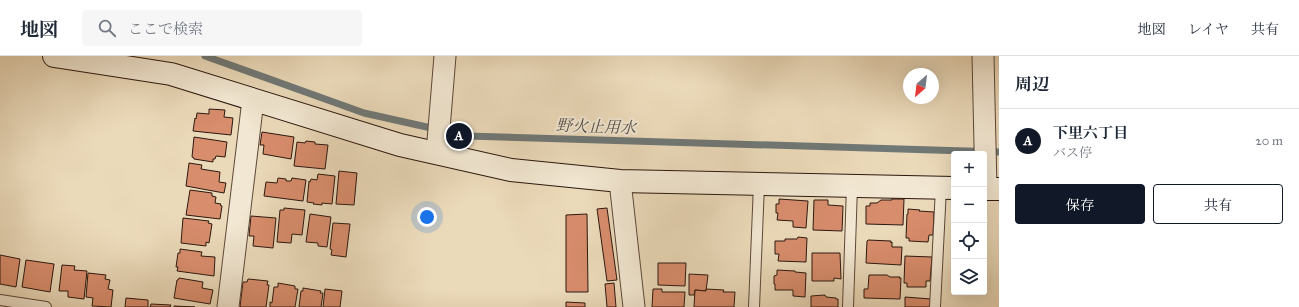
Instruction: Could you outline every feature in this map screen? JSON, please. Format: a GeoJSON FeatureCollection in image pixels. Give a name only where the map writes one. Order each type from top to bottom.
{"type":"FeatureCollection","features":[{"type":"Feature","properties":{"kind":"street"},"geometry":{"type":"LineString","coordinates":[[54,56],[171,74],[400,146],[438,147],[511,170],[620,181],[947,188]]}},
{"type":"Feature","properties":{"kind":"street"},"geometry":{"type":"LineString","coordinates":[[438,147],[445,56]]}},
{"type":"Feature","properties":{"kind":"street"},"geometry":{"type":"LineString","coordinates":[[983,56],[985,168],[990,189]]}},
{"type":"Feature","properties":{"kind":"street"},"geometry":{"type":"LineString","coordinates":[[228,307],[253,100]]}},
{"type":"Feature","properties":{"kind":"street"},"geometry":{"type":"LineString","coordinates":[[620,181],[634,307]]}},
{"type":"Feature","properties":{"kind":"lane"},"geometry":{"type":"LineString","coordinates":[[754,307],[759,184]]}},
{"type":"Feature","properties":{"kind":"lane"},"geometry":{"type":"LineString","coordinates":[[848,307],[852,186]]}},
{"type":"Feature","properties":{"kind":"lane"},"geometry":{"type":"LineString","coordinates":[[935,307],[947,188]]}},
{"type":"Feature","properties":{"kind":"lane"},"geometry":{"type":"LineString","coordinates":[[0,300],[46,307]]}},
{"type":"Feature","properties":{"kind":"building"},"geometry":{"type":"Polygon","coordinates":[[[209,109],[225,110],[224,117],[233,118],[231,135],[193,131],[197,113],[209,114],[209,109]]]}},
{"type":"Feature","properties":{"kind":"building"},"geometry":{"type":"Polygon","coordinates":[[[262,132],[294,137],[291,159],[263,154],[264,145],[260,145],[262,132]]]}},
{"type":"Feature","properties":{"kind":"building"},"geometry":{"type":"Polygon","coordinates":[[[194,137],[227,142],[225,157],[216,156],[215,159],[213,159],[213,162],[194,159],[192,157],[194,137]]]}},
{"type":"Feature","properties":{"kind":"building"},"geometry":{"type":"Polygon","coordinates":[[[306,141],[315,142],[315,144],[328,145],[325,169],[294,166],[297,142],[305,143],[306,141]]]}},
{"type":"Feature","properties":{"kind":"building"},"geometry":{"type":"Polygon","coordinates":[[[189,163],[202,165],[201,169],[220,172],[219,182],[226,183],[224,193],[186,186],[189,163]]]}},
{"type":"Feature","properties":{"kind":"building"},"geometry":{"type":"Polygon","coordinates":[[[339,171],[357,173],[354,205],[336,204],[339,171]]]}},
{"type":"Feature","properties":{"kind":"building"},"geometry":{"type":"Polygon","coordinates":[[[318,174],[335,176],[332,204],[322,203],[322,205],[307,202],[309,181],[310,182],[311,179],[317,180],[318,174]]]}},
{"type":"Feature","properties":{"kind":"building"},"geometry":{"type":"Polygon","coordinates":[[[278,178],[286,179],[286,181],[291,181],[292,178],[306,180],[303,201],[264,196],[266,182],[277,183],[278,178]]]}},
{"type":"Feature","properties":{"kind":"building"},"geometry":{"type":"Polygon","coordinates":[[[190,190],[212,193],[212,196],[216,197],[215,203],[221,204],[220,205],[222,206],[220,219],[186,215],[190,190]]]}},
{"type":"Feature","properties":{"kind":"building"},"geometry":{"type":"Polygon","coordinates":[[[779,199],[808,201],[806,228],[793,227],[793,221],[777,220],[778,213],[776,213],[776,204],[779,204],[779,199]]]}},
{"type":"Feature","properties":{"kind":"building"},"geometry":{"type":"Polygon","coordinates":[[[904,199],[903,225],[866,224],[866,206],[870,206],[870,203],[877,203],[881,200],[904,199]]]}},
{"type":"Feature","properties":{"kind":"building"},"geometry":{"type":"Polygon","coordinates":[[[814,200],[828,200],[828,205],[843,206],[842,231],[813,230],[814,200]]]}},
{"type":"Feature","properties":{"kind":"building"},"geometry":{"type":"Polygon","coordinates":[[[284,208],[305,210],[302,235],[292,234],[291,243],[277,242],[280,210],[284,210],[284,208]]]}},
{"type":"Feature","properties":{"kind":"building"},"geometry":{"type":"Polygon","coordinates":[[[607,208],[617,280],[607,281],[597,209],[607,208]]]}},
{"type":"Feature","properties":{"kind":"building"},"geometry":{"type":"Polygon","coordinates":[[[908,209],[934,212],[933,235],[929,235],[928,242],[909,241],[909,238],[906,238],[908,209]]]}},
{"type":"Feature","properties":{"kind":"building"},"geometry":{"type":"Polygon","coordinates":[[[310,214],[331,217],[327,247],[318,246],[318,243],[306,242],[310,214]]]}},
{"type":"Feature","properties":{"kind":"building"},"geometry":{"type":"Polygon","coordinates":[[[587,214],[588,292],[566,292],[566,215],[587,214]]]}},
{"type":"Feature","properties":{"kind":"building"},"geometry":{"type":"Polygon","coordinates":[[[251,216],[276,218],[273,248],[253,246],[254,236],[249,236],[251,216]]]}},
{"type":"Feature","properties":{"kind":"building"},"geometry":{"type":"Polygon","coordinates":[[[183,218],[209,221],[208,223],[212,224],[209,243],[206,242],[206,246],[181,243],[183,218]]]}},
{"type":"Feature","properties":{"kind":"building"},"geometry":{"type":"Polygon","coordinates":[[[333,223],[350,224],[346,257],[331,255],[332,250],[330,249],[333,223]]]}},
{"type":"Feature","properties":{"kind":"building"},"geometry":{"type":"Polygon","coordinates":[[[798,237],[807,238],[806,262],[778,261],[779,254],[775,254],[775,241],[797,239],[798,237]]]}},
{"type":"Feature","properties":{"kind":"building"},"geometry":{"type":"Polygon","coordinates":[[[868,240],[891,241],[892,247],[902,247],[901,265],[866,263],[868,240]]]}},
{"type":"Feature","properties":{"kind":"building"},"geometry":{"type":"Polygon","coordinates":[[[180,249],[202,252],[201,256],[215,257],[214,276],[177,271],[178,267],[176,267],[180,249]]]}},
{"type":"Feature","properties":{"kind":"building"},"geometry":{"type":"Polygon","coordinates":[[[812,253],[840,253],[841,279],[834,278],[834,281],[812,281],[812,253]]]}},
{"type":"Feature","properties":{"kind":"building"},"geometry":{"type":"Polygon","coordinates":[[[0,255],[20,259],[16,287],[0,284],[0,255]]]}},
{"type":"Feature","properties":{"kind":"building"},"geometry":{"type":"Polygon","coordinates":[[[905,256],[932,257],[930,281],[926,281],[926,287],[907,287],[907,283],[904,283],[905,256]]]}},
{"type":"Feature","properties":{"kind":"building"},"geometry":{"type":"Polygon","coordinates":[[[26,260],[54,264],[50,292],[22,287],[26,260]]]}},
{"type":"Feature","properties":{"kind":"building"},"geometry":{"type":"Polygon","coordinates":[[[658,263],[686,263],[685,286],[658,285],[658,263]]]}},
{"type":"Feature","properties":{"kind":"building"},"geometry":{"type":"Polygon","coordinates":[[[62,265],[75,266],[74,270],[87,271],[84,299],[68,297],[68,291],[59,291],[62,265]]]}},
{"type":"Feature","properties":{"kind":"building"},"geometry":{"type":"Polygon","coordinates":[[[777,270],[806,273],[805,297],[793,296],[793,290],[775,290],[774,276],[777,275],[777,270]]]}},
{"type":"Feature","properties":{"kind":"building"},"geometry":{"type":"Polygon","coordinates":[[[88,273],[106,275],[105,279],[110,280],[108,289],[113,290],[111,307],[92,306],[93,298],[86,297],[88,273]]]}},
{"type":"Feature","properties":{"kind":"building"},"geometry":{"type":"Polygon","coordinates":[[[689,274],[708,275],[706,291],[695,290],[694,295],[689,295],[689,274]]]}},
{"type":"Feature","properties":{"kind":"building"},"geometry":{"type":"Polygon","coordinates":[[[869,275],[900,277],[900,299],[864,298],[864,289],[868,289],[869,275]]]}},
{"type":"Feature","properties":{"kind":"building"},"geometry":{"type":"Polygon","coordinates":[[[179,278],[203,282],[202,288],[213,290],[210,304],[174,298],[177,280],[179,278]]]}},
{"type":"Feature","properties":{"kind":"building"},"geometry":{"type":"Polygon","coordinates":[[[248,279],[268,281],[267,285],[269,285],[266,307],[240,307],[243,282],[247,282],[248,279]]]}},
{"type":"Feature","properties":{"kind":"building"},"geometry":{"type":"Polygon","coordinates":[[[278,283],[295,286],[295,289],[298,289],[295,307],[270,307],[274,287],[278,287],[278,283]]]}},
{"type":"Feature","properties":{"kind":"building"},"geometry":{"type":"Polygon","coordinates":[[[614,283],[616,307],[607,307],[605,284],[614,283]]]}},
{"type":"Feature","properties":{"kind":"building"},"geometry":{"type":"Polygon","coordinates":[[[303,288],[321,291],[320,293],[323,293],[321,307],[299,307],[301,291],[303,291],[303,288]]]}},
{"type":"Feature","properties":{"kind":"building"},"geometry":{"type":"Polygon","coordinates":[[[325,289],[342,291],[340,307],[323,307],[325,289]]]}},
{"type":"Feature","properties":{"kind":"building"},"geometry":{"type":"Polygon","coordinates":[[[653,289],[662,289],[662,292],[685,292],[684,307],[652,307],[653,289]]]}},
{"type":"Feature","properties":{"kind":"building"},"geometry":{"type":"Polygon","coordinates":[[[706,289],[724,290],[723,292],[735,292],[734,307],[694,307],[695,290],[706,291],[706,289]]]}},
{"type":"Feature","properties":{"kind":"building"},"geometry":{"type":"Polygon","coordinates":[[[825,295],[826,297],[838,299],[838,307],[811,307],[811,296],[825,295]]]}},
{"type":"Feature","properties":{"kind":"building"},"geometry":{"type":"Polygon","coordinates":[[[905,297],[931,299],[931,307],[905,307],[905,297]]]}},
{"type":"Feature","properties":{"kind":"building"},"geometry":{"type":"Polygon","coordinates":[[[126,298],[148,300],[148,307],[125,307],[126,298]]]}},
{"type":"Feature","properties":{"kind":"building"},"geometry":{"type":"Polygon","coordinates":[[[566,302],[585,303],[585,307],[566,307],[566,302]]]}},
{"type":"Feature","properties":{"kind":"building"},"geometry":{"type":"Polygon","coordinates":[[[151,304],[171,305],[170,307],[150,307],[151,304]]]}},
{"type":"Feature","properties":{"kind":"building"},"geometry":{"type":"Polygon","coordinates":[[[174,306],[195,307],[174,307],[174,306]]]}},
{"type":"Feature","properties":{"kind":"waterway","name":"野火止用水"},"geometry":{"type":"LineString","coordinates":[[205,56],[364,113],[467,136],[999,152]]}},
{"type":"Feature","properties":{"kind":"place","name":"下里六丁目"},"geometry":{"type":"Point","coordinates":[459,136]}}]}
